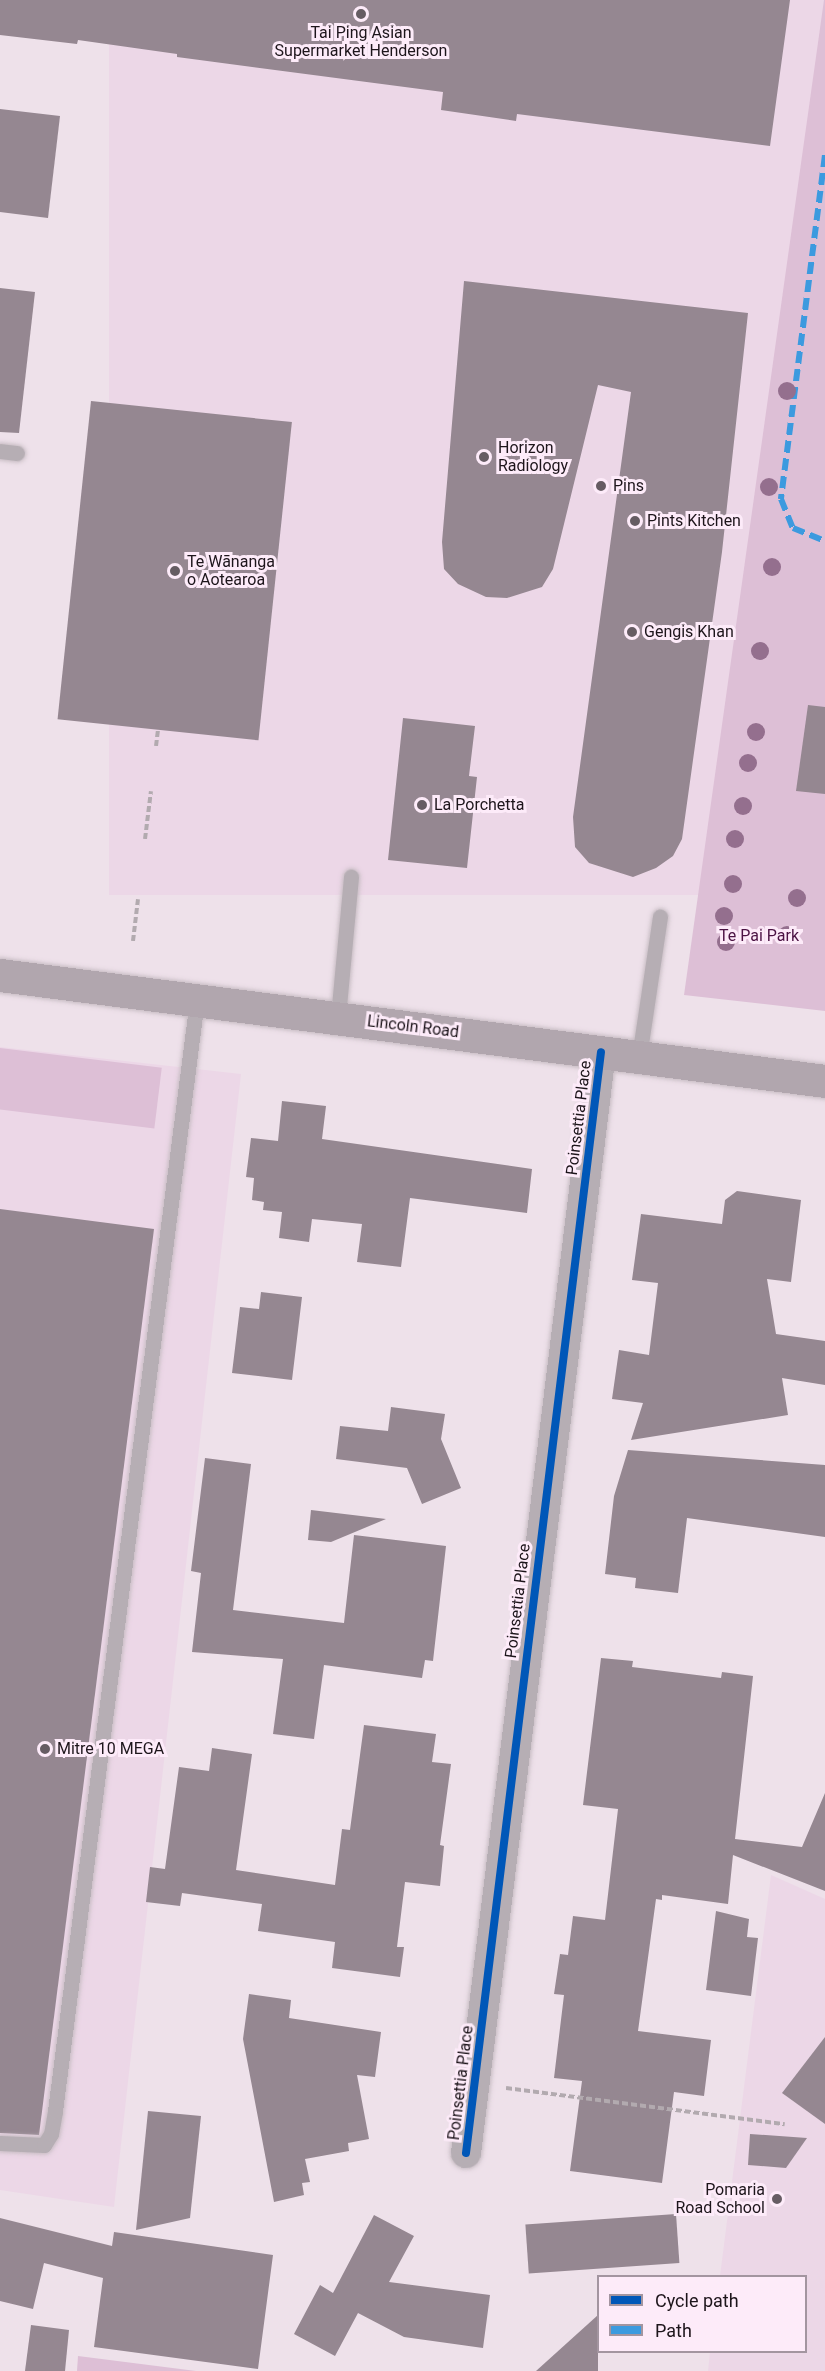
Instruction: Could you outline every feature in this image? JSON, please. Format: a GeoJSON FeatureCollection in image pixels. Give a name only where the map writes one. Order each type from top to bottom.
{"type":"FeatureCollection","features":[{"type":"Feature","properties":{"kind":"main road","name":"Lincoln Road"},"geometry":{"type":"LineString","coordinates":[[0,975],[825,1081]]}},
{"type":"Feature","properties":{"kind":"street","name":"Poinsettia Place"},"geometry":{"type":"LineString","coordinates":[[466,2153],[601,1052]]}},
{"type":"Feature","properties":{"kind":"lane"},"geometry":{"type":"LineString","coordinates":[[0,451],[17,453]]}},
{"type":"Feature","properties":{"kind":"lane"},"geometry":{"type":"LineString","coordinates":[[338,1017],[351,877]]}},
{"type":"Feature","properties":{"kind":"lane"},"geometry":{"type":"LineString","coordinates":[[639,1057],[660,917]]}},
{"type":"Feature","properties":{"kind":"lane"},"geometry":{"type":"LineString","coordinates":[[0,2143],[44,2145],[51,2134],[50,2110],[197,1000]]}},
{"type":"Feature","properties":{"kind":"path"},"geometry":{"type":"LineString","coordinates":[[156,746],[158,730]]}},
{"type":"Feature","properties":{"kind":"path"},"geometry":{"type":"LineString","coordinates":[[145,839],[151,791]]}},
{"type":"Feature","properties":{"kind":"path"},"geometry":{"type":"LineString","coordinates":[[133,941],[138,899]]}},
{"type":"Feature","properties":{"kind":"path"},"geometry":{"type":"LineString","coordinates":[[499,2088],[785,2124]]}},
{"type":"Feature","properties":{"kind":"shaded area"},"geometry":{"type":"Polygon","coordinates":[[[109,0],[824,0],[824,895],[109,895],[109,0]]]}},
{"type":"Feature","properties":{"kind":"shaded area"},"geometry":{"type":"Polygon","coordinates":[[[0,1047],[241,1074],[114,2207],[0,2190],[0,1047]]]}},
{"type":"Feature","properties":{"kind":"shaded area","name":"Pomaria Road School"},"geometry":{"type":"Polygon","coordinates":[[[771,1875],[825,1899],[825,2371],[708,2371],[710,2353],[807,2353],[807,2275],[720,2275],[771,1875]]]}},
{"type":"Feature","properties":{"kind":"green space","name":"Te Pai Park"},"geometry":{"type":"Polygon","coordinates":[[[825,0],[825,1011],[684,995],[825,0]]]}},
{"type":"Feature","properties":{"kind":"green space"},"geometry":{"type":"Polygon","coordinates":[[[0,1048],[162,1068],[154,1128],[0,1109],[0,1048]]]}},
{"type":"Feature","properties":{"kind":"green space"},"geometry":{"type":"Polygon","coordinates":[[[78,2356],[196,2371],[77,2371],[78,2356]]]}},
{"type":"Feature","properties":{"kind":"building"},"geometry":{"type":"Polygon","coordinates":[[[0,0],[790,0],[770,146],[517,114],[516,121],[441,110],[443,92],[177,57],[177,54],[78,40],[77,44],[0,35],[0,0]]]}},
{"type":"Feature","properties":{"kind":"building"},"geometry":{"type":"Polygon","coordinates":[[[0,109],[60,116],[48,218],[0,212],[0,109]]]}},
{"type":"Feature","properties":{"kind":"building"},"geometry":{"type":"Polygon","coordinates":[[[464,281],[748,313],[722,552],[682,839],[673,856],[656,868],[633,877],[589,863],[575,847],[573,817],[631,392],[598,385],[553,569],[542,587],[507,598],[486,597],[458,584],[444,569],[442,542],[464,281]]]}},
{"type":"Feature","properties":{"kind":"building"},"geometry":{"type":"Polygon","coordinates":[[[0,288],[35,292],[19,433],[0,432],[0,288]]]}},
{"type":"Feature","properties":{"kind":"building","name":"Te Wānanga o Aotearoa"},"geometry":{"type":"Polygon","coordinates":[[[91,401],[292,422],[258,740],[58,719],[91,401]]]}},
{"type":"Feature","properties":{"kind":"building"},"geometry":{"type":"Polygon","coordinates":[[[808,705],[825,707],[825,794],[796,791],[808,705]]]}},
{"type":"Feature","properties":{"kind":"building"},"geometry":{"type":"Polygon","coordinates":[[[403,718],[475,726],[469,776],[477,777],[467,868],[388,860],[403,718]]]}},
{"type":"Feature","properties":{"kind":"building"},"geometry":{"type":"Polygon","coordinates":[[[282,1101],[326,1106],[322,1139],[532,1169],[527,1213],[410,1198],[401,1267],[357,1262],[362,1224],[312,1219],[309,1242],[279,1238],[282,1212],[263,1210],[264,1202],[252,1200],[254,1178],[246,1177],[251,1138],[278,1141],[282,1101]]]}},
{"type":"Feature","properties":{"kind":"building"},"geometry":{"type":"Polygon","coordinates":[[[737,1191],[801,1200],[791,1282],[767,1279],[776,1334],[825,1341],[825,1385],[782,1378],[788,1415],[631,1440],[643,1403],[612,1399],[619,1350],[649,1355],[658,1283],[632,1280],[641,1214],[722,1224],[725,1200],[737,1191]]]}},
{"type":"Feature","properties":{"kind":"building","name":"Mitre 10 MEGA"},"geometry":{"type":"Polygon","coordinates":[[[0,1209],[154,1229],[39,2135],[0,2133],[0,1209]]]}},
{"type":"Feature","properties":{"kind":"building"},"geometry":{"type":"Polygon","coordinates":[[[261,1292],[302,1297],[292,1380],[232,1373],[240,1307],[259,1309],[261,1292]]]}},
{"type":"Feature","properties":{"kind":"building"},"geometry":{"type":"Polygon","coordinates":[[[391,1407],[445,1414],[441,1439],[461,1488],[422,1504],[407,1468],[336,1459],[340,1426],[388,1431],[391,1407]]]}},
{"type":"Feature","properties":{"kind":"building"},"geometry":{"type":"Polygon","coordinates":[[[628,1450],[825,1465],[825,1537],[687,1518],[678,1593],[635,1588],[636,1578],[605,1574],[614,1496],[628,1450]]]}},
{"type":"Feature","properties":{"kind":"building"},"geometry":{"type":"Polygon","coordinates":[[[205,1458],[251,1464],[233,1610],[344,1623],[354,1535],[446,1546],[433,1661],[425,1660],[422,1678],[324,1665],[314,1739],[273,1734],[283,1659],[192,1652],[201,1573],[191,1571],[205,1458]]]}},
{"type":"Feature","properties":{"kind":"building"},"geometry":{"type":"Polygon","coordinates":[[[311,1510],[386,1519],[331,1542],[308,1540],[311,1510]]]}},
{"type":"Feature","properties":{"kind":"building"},"geometry":{"type":"Polygon","coordinates":[[[601,1658],[633,1661],[632,1667],[721,1678],[722,1672],[753,1676],[735,1839],[802,1847],[825,1793],[825,1891],[733,1855],[728,1904],[662,1895],[662,1900],[656,1899],[638,2031],[711,2040],[704,2096],[674,2092],[662,2183],[570,2171],[582,2081],[554,2078],[564,1995],[554,1994],[560,1954],[568,1955],[573,1916],[605,1920],[618,1809],[583,1805],[601,1658]]]}},
{"type":"Feature","properties":{"kind":"building"},"geometry":{"type":"Polygon","coordinates":[[[364,1725],[436,1734],[432,1762],[451,1764],[440,1845],[444,1846],[440,1886],[405,1882],[397,1947],[404,1947],[400,1977],[332,1968],[335,1942],[258,1931],[262,1904],[182,1893],[180,1906],[146,1902],[150,1867],[165,1869],[179,1767],[209,1771],[212,1748],[252,1754],[236,1870],[335,1885],[342,1829],[350,1830],[364,1725]]]}},
{"type":"Feature","properties":{"kind":"building"},"geometry":{"type":"Polygon","coordinates":[[[716,1911],[749,1919],[747,1937],[758,1938],[751,1996],[706,1990],[716,1911]]]}},
{"type":"Feature","properties":{"kind":"building"},"geometry":{"type":"Polygon","coordinates":[[[249,1994],[291,2000],[289,2018],[381,2032],[375,2077],[357,2075],[369,2139],[348,2143],[349,2151],[305,2159],[310,2182],[302,2183],[304,2195],[274,2202],[243,2039],[249,1994]]]}},
{"type":"Feature","properties":{"kind":"building"},"geometry":{"type":"Polygon","coordinates":[[[825,2037],[825,2124],[782,2093],[825,2037]]]}},
{"type":"Feature","properties":{"kind":"building"},"geometry":{"type":"Polygon","coordinates":[[[148,2111],[201,2116],[190,2218],[136,2230],[148,2111]]]}},
{"type":"Feature","properties":{"kind":"building"},"geometry":{"type":"Polygon","coordinates":[[[750,2134],[807,2138],[786,2168],[748,2165],[750,2134]]]}},
{"type":"Feature","properties":{"kind":"building"},"geometry":{"type":"Polygon","coordinates":[[[676,2214],[679,2263],[529,2273],[525,2225],[676,2214]]]}},
{"type":"Feature","properties":{"kind":"building"},"geometry":{"type":"Polygon","coordinates":[[[374,2215],[414,2236],[389,2282],[490,2295],[483,2348],[404,2337],[358,2313],[335,2356],[294,2334],[320,2285],[333,2293],[374,2215]]]}},
{"type":"Feature","properties":{"kind":"building"},"geometry":{"type":"Polygon","coordinates":[[[0,2218],[112,2246],[114,2232],[273,2255],[258,2369],[94,2347],[103,2278],[44,2263],[33,2309],[0,2301],[0,2218]]]}},
{"type":"Feature","properties":{"kind":"building"},"geometry":{"type":"Polygon","coordinates":[[[597,2316],[598,2371],[536,2371],[597,2316]]]}},
{"type":"Feature","properties":{"kind":"building"},"geometry":{"type":"Polygon","coordinates":[[[31,2325],[69,2330],[65,2371],[25,2371],[31,2325]]]}},
{"type":"Feature","properties":{"kind":"marked path"},"geometry":{"type":"LineString","coordinates":[[825,155],[781,499],[793,528],[825,541]]}},
{"type":"Feature","properties":{"kind":"cycle path"},"geometry":{"type":"LineString","coordinates":[[466,2153],[601,1052]]}},
{"type":"Feature","properties":{"kind":"place","name":"Tai Ping Asian Supermarket Henderson"},"geometry":{"type":"Point","coordinates":[361,14]}},
{"type":"Feature","properties":{"kind":"place","name":"Horizon Radiology"},"geometry":{"type":"Point","coordinates":[484,457]}},
{"type":"Feature","properties":{"kind":"place","name":"Pins"},"geometry":{"type":"Point","coordinates":[601,486]}},
{"type":"Feature","properties":{"kind":"place","name":"Pints Kitchen"},"geometry":{"type":"Point","coordinates":[635,521]}},
{"type":"Feature","properties":{"kind":"place","name":"Te Wānanga o Aotearoa"},"geometry":{"type":"Point","coordinates":[175,571]}},
{"type":"Feature","properties":{"kind":"place","name":"Gengis Khan"},"geometry":{"type":"Point","coordinates":[632,632]}},
{"type":"Feature","properties":{"kind":"place","name":"La Porchetta"},"geometry":{"type":"Point","coordinates":[422,805]}},
{"type":"Feature","properties":{"kind":"place","name":"Mitre 10 MEGA"},"geometry":{"type":"Point","coordinates":[45,1749]}},
{"type":"Feature","properties":{"kind":"place","name":"Pomaria Road School"},"geometry":{"type":"Point","coordinates":[777,2199]}}]}
